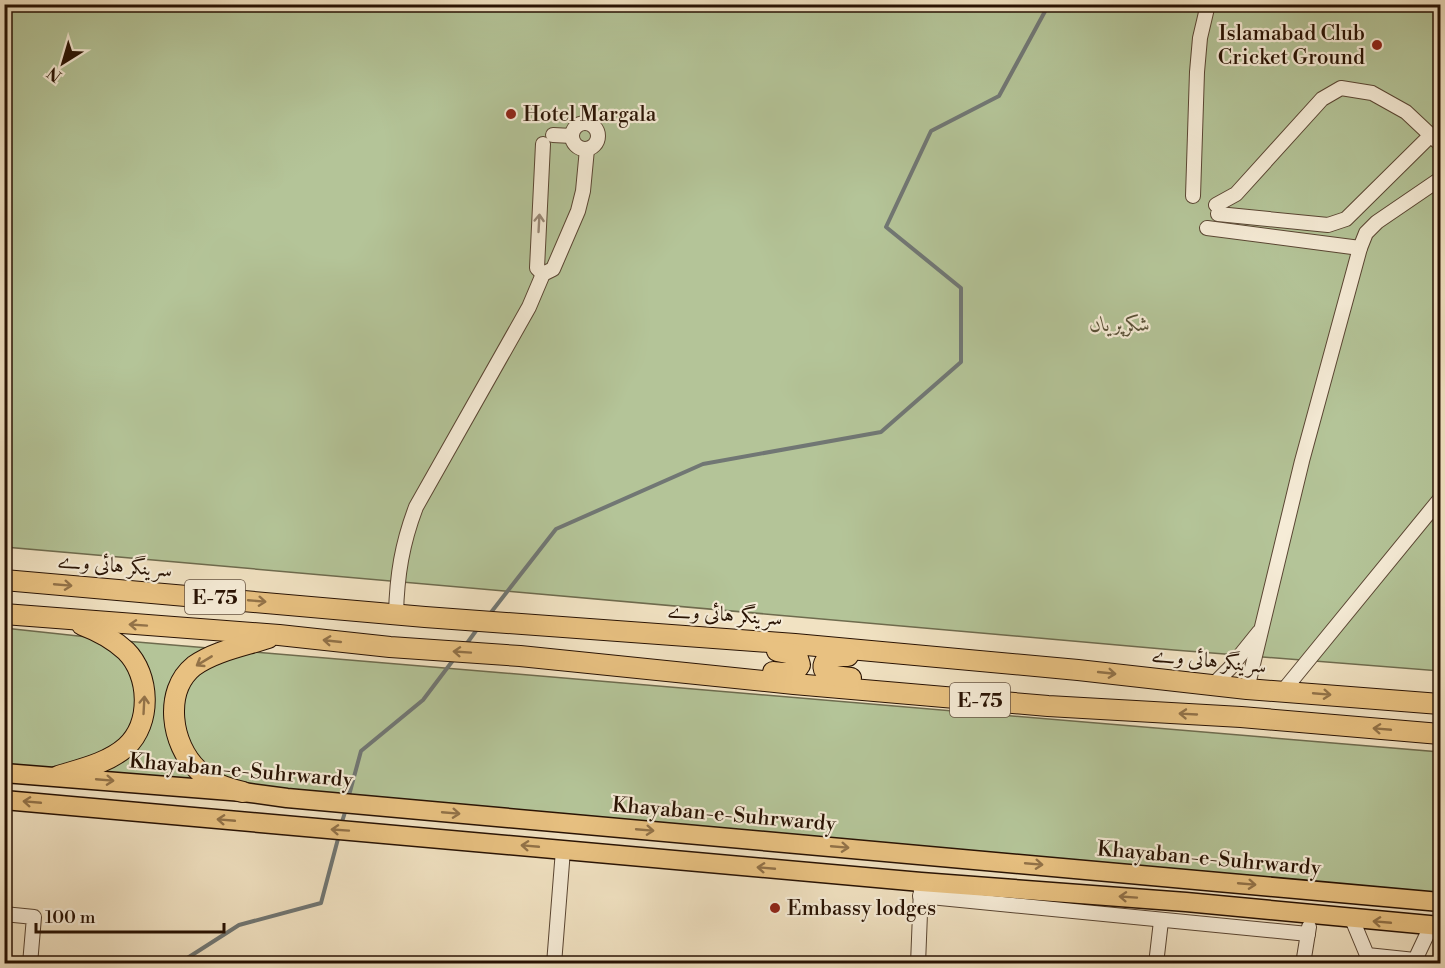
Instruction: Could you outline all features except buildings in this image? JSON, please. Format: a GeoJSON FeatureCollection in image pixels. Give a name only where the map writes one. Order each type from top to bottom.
{"type":"FeatureCollection","features":[{"type":"Feature","properties":{"kind":"highway","name":"سرینگر ہائی وے"},"geometry":{"type":"LineString","coordinates":[[4,580],[425,617],[795,644],[1078,670],[1247,689],[1440,704]]}},
{"type":"Feature","properties":{"kind":"highway","name":"E-75"},"geometry":{"type":"LineString","coordinates":[[4,614],[520,656],[794,684],[1048,706],[1240,717],[1440,734]]}},
{"type":"Feature","properties":{"kind":"highway"},"geometry":{"type":"LineString","coordinates":[[58,776],[118,753],[136,735],[144,714],[145,692],[142,681],[139,671],[127,652],[110,638],[95,630],[66,620]]}},
{"type":"Feature","properties":{"kind":"highway"},"geometry":{"type":"LineString","coordinates":[[551,625],[585,634],[789,652],[797,655],[801,662],[798,669],[790,673],[616,658],[594,658],[572,662]]}},
{"type":"Feature","properties":{"kind":"highway"},"geometry":{"type":"LineString","coordinates":[[243,792],[211,781],[186,757],[176,734],[174,708],[185,675],[194,667],[211,656],[279,635]]}},
{"type":"Feature","properties":{"kind":"highway"},"geometry":{"type":"LineString","coordinates":[[1048,706],[1029,697],[1006,692],[832,676],[825,670],[824,663],[829,656],[837,655],[1041,674],[1078,670]]}},
{"type":"Feature","properties":{"kind":"main road","name":"Khayaban-e-Suhrwardy"},"geometry":{"type":"LineString","coordinates":[[4,772],[1440,902]]}},
{"type":"Feature","properties":{"kind":"main road"},"geometry":{"type":"LineString","coordinates":[[4,800],[563,850],[920,889],[1186,902],[1436,926]]}},
{"type":"Feature","properties":{"kind":"main road"},"geometry":{"type":"LineString","coordinates":[[404,835],[414,809]]}},
{"type":"Feature","properties":{"kind":"main road"},"geometry":{"type":"LineString","coordinates":[[1186,902],[1189,878]]}},
{"type":"Feature","properties":{"kind":"street"},"geometry":{"type":"LineString","coordinates":[[1193,196],[1197,65],[1200,38],[1208,4]]}},
{"type":"Feature","properties":{"kind":"street"},"geometry":{"type":"LineString","coordinates":[[1341,88],[1371,93],[1406,112],[1436,140],[1346,219],[1336,224],[1328,225],[1217,210],[1236,194],[1322,99],[1341,88]]}},
{"type":"Feature","properties":{"kind":"street"},"geometry":{"type":"LineString","coordinates":[[581,123],[594,126],[598,134],[594,146],[587,149],[577,147],[572,136],[575,128],[581,123]]}},
{"type":"Feature","properties":{"kind":"street"},"geometry":{"type":"LineString","coordinates":[[543,274],[537,268],[543,171],[548,140],[572,136]]}},
{"type":"Feature","properties":{"kind":"street"},"geometry":{"type":"LineString","coordinates":[[396,614],[397,577],[407,533],[416,507],[529,308],[543,274],[553,269],[578,211],[583,191],[587,149]]}},
{"type":"Feature","properties":{"kind":"street"},"geometry":{"type":"LineString","coordinates":[[1247,689],[1302,461],[1360,248],[1366,233],[1377,222],[1440,179]]}},
{"type":"Feature","properties":{"kind":"street"},"geometry":{"type":"LineString","coordinates":[[1207,228],[1360,248]]}},
{"type":"Feature","properties":{"kind":"street"},"geometry":{"type":"LineString","coordinates":[[1284,691],[1440,499]]}},
{"type":"Feature","properties":{"kind":"street"},"geometry":{"type":"LineString","coordinates":[[1213,685],[1262,629]]}},
{"type":"Feature","properties":{"kind":"street"},"geometry":{"type":"LineString","coordinates":[[554,963],[563,850]]}},
{"type":"Feature","properties":{"kind":"street"},"geometry":{"type":"LineString","coordinates":[[918,963],[920,889],[1161,921],[1308,934]]}},
{"type":"Feature","properties":{"kind":"street"},"geometry":{"type":"LineString","coordinates":[[4,914],[34,917],[30,963]]}},
{"type":"Feature","properties":{"kind":"street"},"geometry":{"type":"LineString","coordinates":[[1303,963],[1310,915]]}},
{"type":"Feature","properties":{"kind":"street"},"geometry":{"type":"LineString","coordinates":[[1352,919],[1367,956],[1415,960],[1436,926]]}},
{"type":"Feature","properties":{"kind":"street"},"geometry":{"type":"LineString","coordinates":[[1156,963],[1161,921]]}},
{"type":"Feature","properties":{"kind":"green space","name":"شکرپریاں"},"geometry":{"type":"Polygon","coordinates":[[[4,5],[1440,5],[1440,671],[1174,650],[5,547],[4,5]]]}},
{"type":"Feature","properties":{"kind":"green space"},"geometry":{"type":"Polygon","coordinates":[[[4,628],[125,641],[1440,752],[1440,896],[5,767],[4,628]]]}},
{"type":"Feature","properties":{"kind":"waterway"},"geometry":{"type":"LineString","coordinates":[[489,615],[556,529],[703,464],[881,432],[961,362],[961,288],[886,227],[931,131],[999,96],[1049,4]]}},
{"type":"Feature","properties":{"kind":"waterway"},"geometry":{"type":"LineString","coordinates":[[465,646],[478,628]]}},
{"type":"Feature","properties":{"kind":"waterway"},"geometry":{"type":"LineString","coordinates":[[348,799],[361,751],[423,700],[454,659]]}},
{"type":"Feature","properties":{"kind":"waterway"},"geometry":{"type":"LineString","coordinates":[[341,825],[346,809]]}},
{"type":"Feature","properties":{"kind":"waterway"},"geometry":{"type":"LineString","coordinates":[[178,964],[239,925],[321,903],[339,835]]}},
{"type":"Feature","properties":{"kind":"place","name":"Islamabad Club Cricket Ground"},"geometry":{"type":"Point","coordinates":[1377,45]}},
{"type":"Feature","properties":{"kind":"place","name":"Hotel Margala"},"geometry":{"type":"Point","coordinates":[511,114]}},
{"type":"Feature","properties":{"kind":"place","name":"Embassy lodges"},"geometry":{"type":"Point","coordinates":[775,908]}}]}
